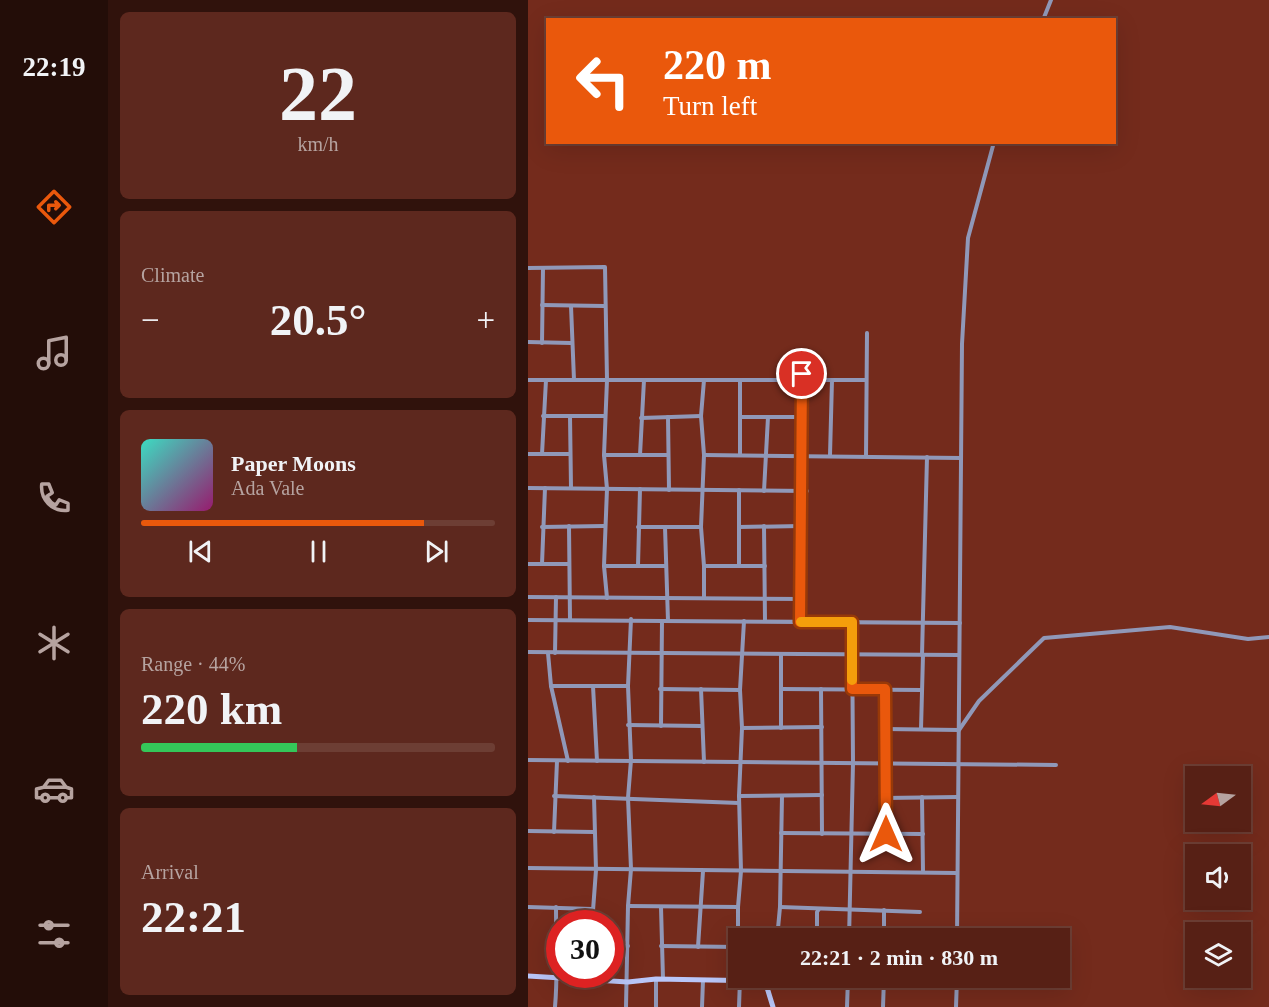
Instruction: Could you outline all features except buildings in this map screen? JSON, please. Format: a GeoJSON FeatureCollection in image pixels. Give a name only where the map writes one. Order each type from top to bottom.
{"type":"FeatureCollection","features":[{"type":"Feature","properties":{"kind":"street"},"geometry":{"type":"LineString","coordinates":[[1044,18],[1051,0]]}},
{"type":"Feature","properties":{"kind":"street"},"geometry":{"type":"LineString","coordinates":[[957,928],[962,344],[968,238],[993,144]]}},
{"type":"Feature","properties":{"kind":"street"},"geometry":{"type":"LineString","coordinates":[[528,268],[605,267],[607,380],[604,455],[607,489],[604,566],[607,598]]}},
{"type":"Feature","properties":{"kind":"street"},"geometry":{"type":"LineString","coordinates":[[542,343],[543,268]]}},
{"type":"Feature","properties":{"kind":"street"},"geometry":{"type":"LineString","coordinates":[[542,305],[605,306]]}},
{"type":"Feature","properties":{"kind":"street"},"geometry":{"type":"LineString","coordinates":[[571,306],[574,380]]}},
{"type":"Feature","properties":{"kind":"street"},"geometry":{"type":"LineString","coordinates":[[866,456],[867,333]]}},
{"type":"Feature","properties":{"kind":"street"},"geometry":{"type":"LineString","coordinates":[[528,342],[571,343]]}},
{"type":"Feature","properties":{"kind":"street"},"geometry":{"type":"LineString","coordinates":[[800,622],[801,526],[804,491],[801,454],[802,374]]}},
{"type":"Feature","properties":{"kind":"street"},"geometry":{"type":"LineString","coordinates":[[528,380],[866,380]]}},
{"type":"Feature","properties":{"kind":"street"},"geometry":{"type":"LineString","coordinates":[[542,454],[546,380]]}},
{"type":"Feature","properties":{"kind":"street"},"geometry":{"type":"LineString","coordinates":[[640,455],[644,380]]}},
{"type":"Feature","properties":{"kind":"street"},"geometry":{"type":"LineString","coordinates":[[704,380],[701,416],[704,455],[701,527],[704,598]]}},
{"type":"Feature","properties":{"kind":"street"},"geometry":{"type":"LineString","coordinates":[[740,380],[740,455]]}},
{"type":"Feature","properties":{"kind":"street"},"geometry":{"type":"LineString","coordinates":[[830,455],[832,380]]}},
{"type":"Feature","properties":{"kind":"street"},"geometry":{"type":"LineString","coordinates":[[543,416],[604,416]]}},
{"type":"Feature","properties":{"kind":"street"},"geometry":{"type":"LineString","coordinates":[[570,416],[571,488]]}},
{"type":"Feature","properties":{"kind":"street"},"geometry":{"type":"LineString","coordinates":[[641,418],[701,416]]}},
{"type":"Feature","properties":{"kind":"street"},"geometry":{"type":"LineString","coordinates":[[668,417],[669,490]]}},
{"type":"Feature","properties":{"kind":"street"},"geometry":{"type":"LineString","coordinates":[[740,417],[801,417]]}},
{"type":"Feature","properties":{"kind":"street"},"geometry":{"type":"LineString","coordinates":[[764,491],[768,417]]}},
{"type":"Feature","properties":{"kind":"street"},"geometry":{"type":"LineString","coordinates":[[528,454],[569,454]]}},
{"type":"Feature","properties":{"kind":"street"},"geometry":{"type":"LineString","coordinates":[[704,455],[801,454],[961,458]]}},
{"type":"Feature","properties":{"kind":"street"},"geometry":{"type":"LineString","coordinates":[[604,455],[667,455]]}},
{"type":"Feature","properties":{"kind":"street"},"geometry":{"type":"LineString","coordinates":[[921,729],[927,457]]}},
{"type":"Feature","properties":{"kind":"street"},"geometry":{"type":"LineString","coordinates":[[528,488],[804,491]]}},
{"type":"Feature","properties":{"kind":"street"},"geometry":{"type":"LineString","coordinates":[[542,564],[545,488]]}},
{"type":"Feature","properties":{"kind":"street"},"geometry":{"type":"LineString","coordinates":[[638,566],[640,489]]}},
{"type":"Feature","properties":{"kind":"street"},"geometry":{"type":"LineString","coordinates":[[739,490],[739,566]]}},
{"type":"Feature","properties":{"kind":"street"},"geometry":{"type":"LineString","coordinates":[[569,526],[570,620]]}},
{"type":"Feature","properties":{"kind":"street"},"geometry":{"type":"LineString","coordinates":[[543,527],[604,526]]}},
{"type":"Feature","properties":{"kind":"street"},"geometry":{"type":"LineString","coordinates":[[764,526],[765,621]]}},
{"type":"Feature","properties":{"kind":"street"},"geometry":{"type":"LineString","coordinates":[[739,527],[801,526]]}},
{"type":"Feature","properties":{"kind":"street"},"geometry":{"type":"LineString","coordinates":[[638,527],[701,527]]}},
{"type":"Feature","properties":{"kind":"street"},"geometry":{"type":"LineString","coordinates":[[665,527],[668,621]]}},
{"type":"Feature","properties":{"kind":"street"},"geometry":{"type":"LineString","coordinates":[[528,564],[568,564]]}},
{"type":"Feature","properties":{"kind":"street"},"geometry":{"type":"LineString","coordinates":[[604,566],[665,566]]}},
{"type":"Feature","properties":{"kind":"street"},"geometry":{"type":"LineString","coordinates":[[704,566],[765,566]]}},
{"type":"Feature","properties":{"kind":"street"},"geometry":{"type":"LineString","coordinates":[[528,597],[801,599]]}},
{"type":"Feature","properties":{"kind":"street"},"geometry":{"type":"LineString","coordinates":[[555,653],[556,597]]}},
{"type":"Feature","properties":{"kind":"street"},"geometry":{"type":"LineString","coordinates":[[528,620],[960,623]]}},
{"type":"Feature","properties":{"kind":"street"},"geometry":{"type":"LineString","coordinates":[[626,1007],[631,869],[628,798],[631,760],[628,686],[631,620]]}},
{"type":"Feature","properties":{"kind":"street"},"geometry":{"type":"LineString","coordinates":[[661,726],[662,621]]}},
{"type":"Feature","properties":{"kind":"street"},"geometry":{"type":"LineString","coordinates":[[738,928],[741,871],[739,796],[742,762],[740,690],[744,621]]}},
{"type":"Feature","properties":{"kind":"street"},"geometry":{"type":"LineString","coordinates":[[849,928],[853,763],[852,622]]}},
{"type":"Feature","properties":{"kind":"street"},"geometry":{"type":"LineString","coordinates":[[958,730],[979,701],[1044,638],[1170,627],[1248,639],[1269,637]]}},
{"type":"Feature","properties":{"kind":"street"},"geometry":{"type":"LineString","coordinates":[[528,652],[959,655]]}},
{"type":"Feature","properties":{"kind":"street"},"geometry":{"type":"LineString","coordinates":[[548,653],[551,686],[568,761]]}},
{"type":"Feature","properties":{"kind":"street"},"geometry":{"type":"LineString","coordinates":[[781,654],[781,728]]}},
{"type":"Feature","properties":{"kind":"street"},"geometry":{"type":"LineString","coordinates":[[551,686],[628,686]]}},
{"type":"Feature","properties":{"kind":"street"},"geometry":{"type":"LineString","coordinates":[[592,686],[597,761]]}},
{"type":"Feature","properties":{"kind":"street"},"geometry":{"type":"LineString","coordinates":[[660,689],[740,690]]}},
{"type":"Feature","properties":{"kind":"street"},"geometry":{"type":"LineString","coordinates":[[701,689],[704,762]]}},
{"type":"Feature","properties":{"kind":"street"},"geometry":{"type":"LineString","coordinates":[[781,689],[922,690]]}},
{"type":"Feature","properties":{"kind":"street"},"geometry":{"type":"LineString","coordinates":[[821,689],[822,834]]}},
{"type":"Feature","properties":{"kind":"street"},"geometry":{"type":"LineString","coordinates":[[885,689],[886,834]]}},
{"type":"Feature","properties":{"kind":"street"},"geometry":{"type":"LineString","coordinates":[[628,725],[701,726]]}},
{"type":"Feature","properties":{"kind":"street"},"geometry":{"type":"LineString","coordinates":[[742,728],[822,727]]}},
{"type":"Feature","properties":{"kind":"street"},"geometry":{"type":"LineString","coordinates":[[885,729],[958,730]]}},
{"type":"Feature","properties":{"kind":"street"},"geometry":{"type":"LineString","coordinates":[[528,760],[1056,765]]}},
{"type":"Feature","properties":{"kind":"street"},"geometry":{"type":"LineString","coordinates":[[554,832],[557,761]]}},
{"type":"Feature","properties":{"kind":"street"},"geometry":{"type":"LineString","coordinates":[[739,796],[822,795]]}},
{"type":"Feature","properties":{"kind":"street"},"geometry":{"type":"LineString","coordinates":[[554,796],[739,803]]}},
{"type":"Feature","properties":{"kind":"street"},"geometry":{"type":"LineString","coordinates":[[778,928],[782,796]]}},
{"type":"Feature","properties":{"kind":"street"},"geometry":{"type":"LineString","coordinates":[[528,907],[592,909],[596,870],[594,797]]}},
{"type":"Feature","properties":{"kind":"street"},"geometry":{"type":"LineString","coordinates":[[922,797],[923,872]]}},
{"type":"Feature","properties":{"kind":"street"},"geometry":{"type":"LineString","coordinates":[[885,798],[958,797]]}},
{"type":"Feature","properties":{"kind":"street"},"geometry":{"type":"LineString","coordinates":[[528,831],[594,832]]}},
{"type":"Feature","properties":{"kind":"street"},"geometry":{"type":"LineString","coordinates":[[781,833],[923,834]]}},
{"type":"Feature","properties":{"kind":"street"},"geometry":{"type":"LineString","coordinates":[[528,868],[957,873]]}},
{"type":"Feature","properties":{"kind":"street"},"geometry":{"type":"LineString","coordinates":[[698,947],[703,871]]}},
{"type":"Feature","properties":{"kind":"street"},"geometry":{"type":"LineString","coordinates":[[628,906],[738,907]]}},
{"type":"Feature","properties":{"kind":"street"},"geometry":{"type":"LineString","coordinates":[[661,907],[663,979]]}},
{"type":"Feature","properties":{"kind":"street"},"geometry":{"type":"LineString","coordinates":[[780,908],[920,912]]}},
{"type":"Feature","properties":{"kind":"street"},"geometry":{"type":"LineString","coordinates":[[817,928],[819,909]]}},
{"type":"Feature","properties":{"kind":"street"},"geometry":{"type":"LineString","coordinates":[[884,910],[884,928]]}},
{"type":"Feature","properties":{"kind":"street"},"geometry":{"type":"LineString","coordinates":[[661,946],[728,947]]}},
{"type":"Feature","properties":{"kind":"street"},"geometry":{"type":"LineString","coordinates":[[528,976],[546,976]]}},
{"type":"Feature","properties":{"kind":"street"},"geometry":{"type":"LineString","coordinates":[[624,982],[656,979],[728,979]]}},
{"type":"Feature","properties":{"kind":"street"},"geometry":{"type":"LineString","coordinates":[[656,979],[656,1007]]}},
{"type":"Feature","properties":{"kind":"street"},"geometry":{"type":"LineString","coordinates":[[702,1007],[703,980]]}},
{"type":"Feature","properties":{"kind":"street"},"geometry":{"type":"LineString","coordinates":[[555,1007],[557,988]]}},
{"type":"Feature","properties":{"kind":"street"},"geometry":{"type":"LineString","coordinates":[[740,988],[740,1007]]}},
{"type":"Feature","properties":{"kind":"street"},"geometry":{"type":"LineString","coordinates":[[767,988],[773,1007]]}},
{"type":"Feature","properties":{"kind":"street"},"geometry":{"type":"LineString","coordinates":[[847,1007],[848,988]]}},
{"type":"Feature","properties":{"kind":"street"},"geometry":{"type":"LineString","coordinates":[[883,1007],[884,988]]}},
{"type":"Feature","properties":{"kind":"street"},"geometry":{"type":"LineString","coordinates":[[956,988],[956,1007]]}},
{"type":"Feature","properties":{"kind":"slow traffic"},"geometry":{"type":"LineString","coordinates":[[801,622],[852,622],[852,680]]}},
{"type":"Feature","properties":{"kind":"route"},"geometry":{"type":"LineString","coordinates":[[802,374],[800,622],[852,622],[852,689],[885,689],[886,834]]}}]}
